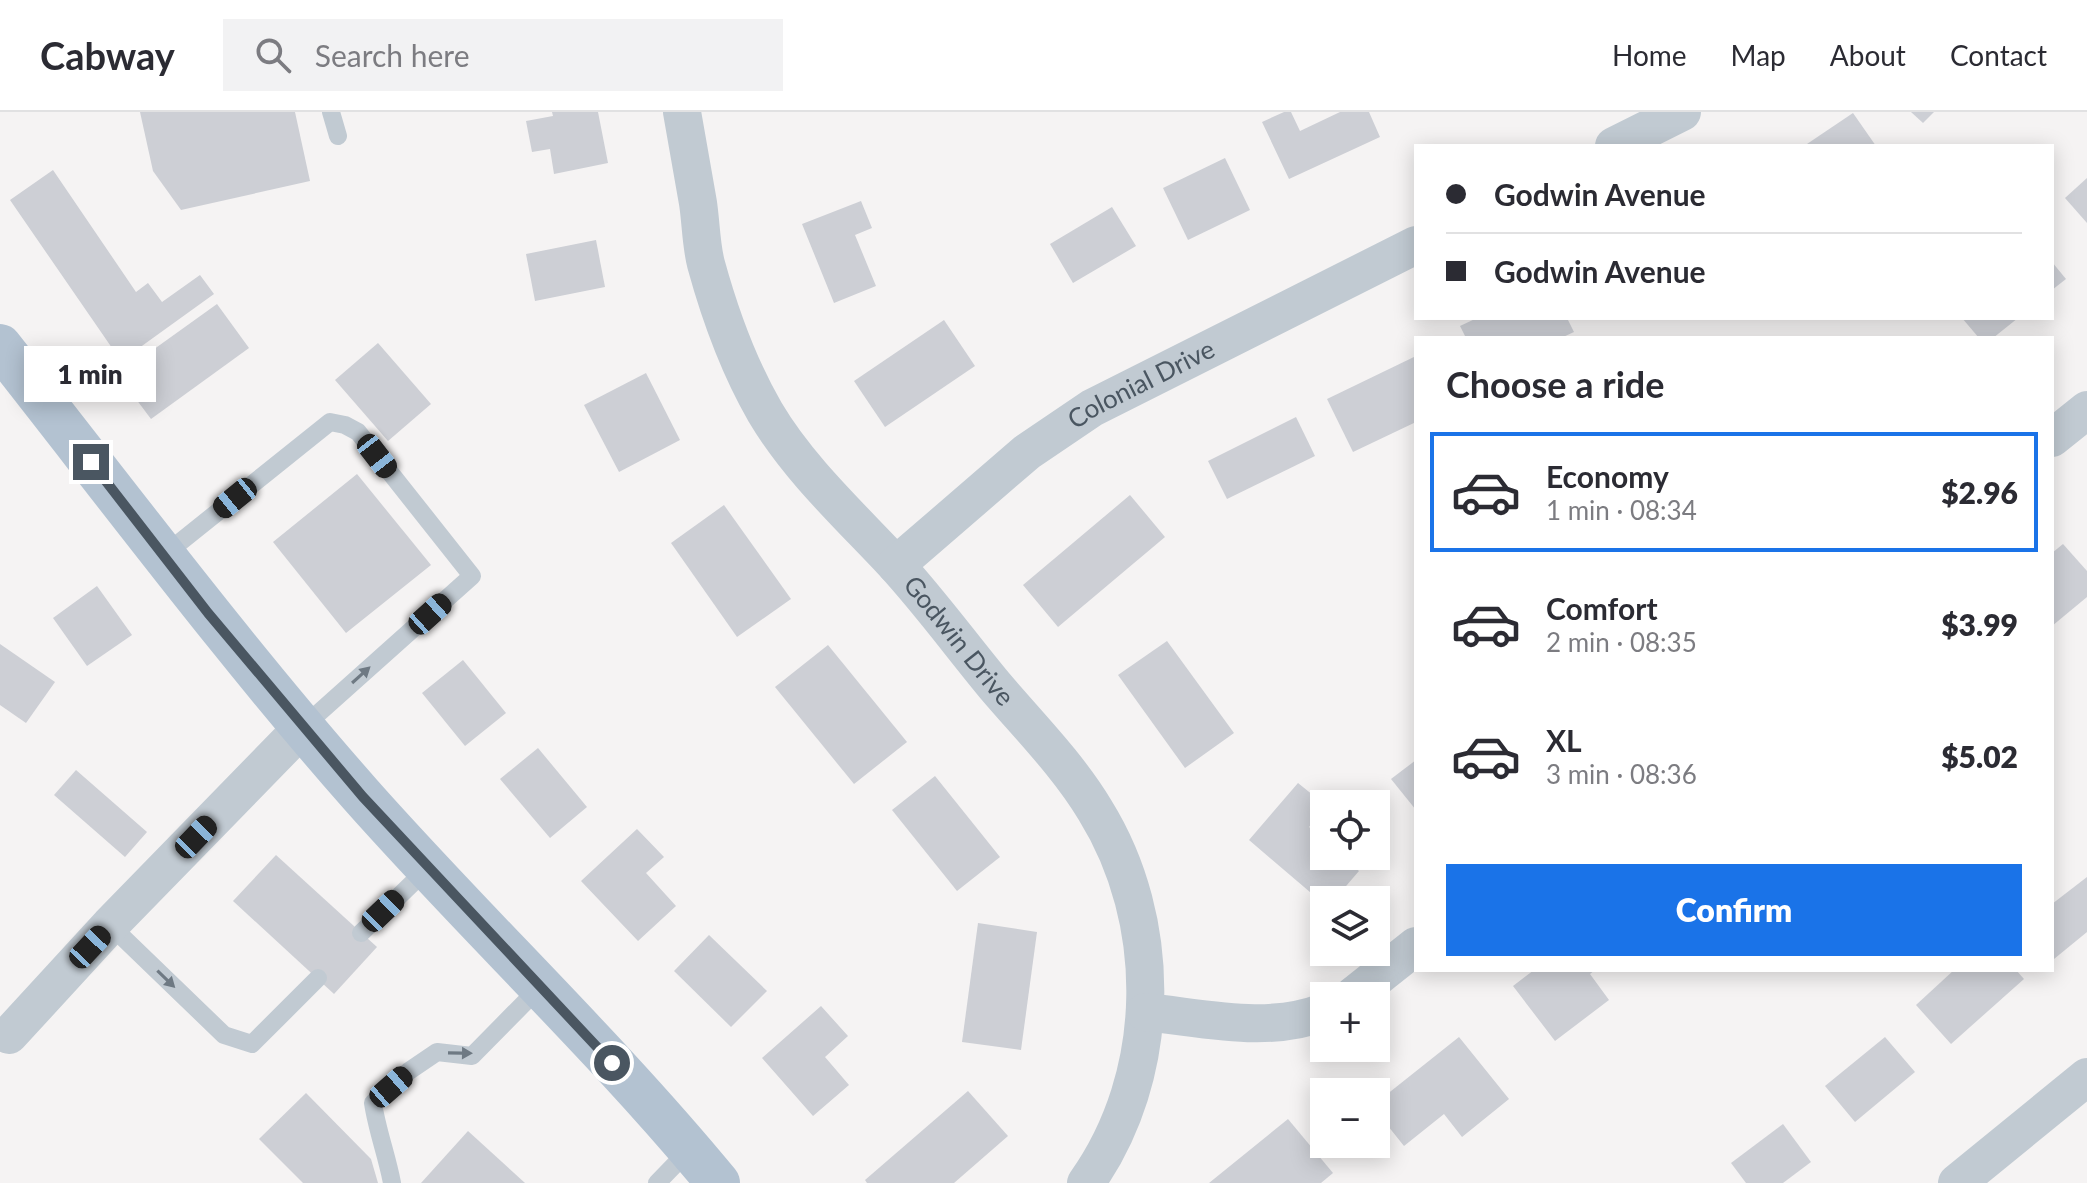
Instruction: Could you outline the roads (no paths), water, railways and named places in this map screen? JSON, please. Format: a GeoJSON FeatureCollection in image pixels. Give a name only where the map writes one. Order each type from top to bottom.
{"type":"FeatureCollection","features":[{"type":"Feature","properties":{"kind":"main road"},"geometry":{"type":"LineString","coordinates":[[0,346],[208,613],[363,797],[541,986],[718,1183]]}},
{"type":"Feature","properties":{"kind":"street","name":"Godwin Drive"},"geometry":{"type":"LineString","coordinates":[[682,112],[705,262],[746,377],[767,416],[793,451],[896,565],[1069,771],[1096,811],[1118,853],[1136,904],[1145,963],[1145,1012],[1135,1076],[1118,1127],[1086,1183]]}},
{"type":"Feature","properties":{"kind":"street"},"geometry":{"type":"LineString","coordinates":[[1618,144],[1682,112]]}},
{"type":"Feature","properties":{"kind":"street","name":"Colonial Drive"},"geometry":{"type":"LineString","coordinates":[[896,565],[1027,452],[1092,408],[1414,246]]}},
{"type":"Feature","properties":{"kind":"street"},"geometry":{"type":"LineString","coordinates":[[2054,436],[2087,410]]}},
{"type":"Feature","properties":{"kind":"street"},"geometry":{"type":"LineString","coordinates":[[9,1035],[110,925],[303,727]]}},
{"type":"Feature","properties":{"kind":"street"},"geometry":{"type":"LineString","coordinates":[[1371,982],[1414,948]]}},
{"type":"Feature","properties":{"kind":"street"},"geometry":{"type":"LineString","coordinates":[[1145,1012],[1267,1025],[1310,1017]]}},
{"type":"Feature","properties":{"kind":"street"},"geometry":{"type":"LineString","coordinates":[[1957,1183],[2087,1077]]}},
{"type":"Feature","properties":{"kind":"lane"},"geometry":{"type":"LineString","coordinates":[[331,112],[338,136]]}},
{"type":"Feature","properties":{"kind":"lane"},"geometry":{"type":"LineString","coordinates":[[164,555],[330,422],[358,432],[472,576],[303,727]]}},
{"type":"Feature","properties":{"kind":"lane"},"geometry":{"type":"LineString","coordinates":[[361,933],[429,867]]}},
{"type":"Feature","properties":{"kind":"lane"},"geometry":{"type":"LineString","coordinates":[[110,925],[224,1035],[252,1044],[318,978]]}},
{"type":"Feature","properties":{"kind":"lane"},"geometry":{"type":"LineString","coordinates":[[392,1183],[373,1103],[409,1071],[437,1052],[472,1056],[541,986]]}},
{"type":"Feature","properties":{"kind":"lane"},"geometry":{"type":"LineString","coordinates":[[657,1183],[689,1150]]}}]}
